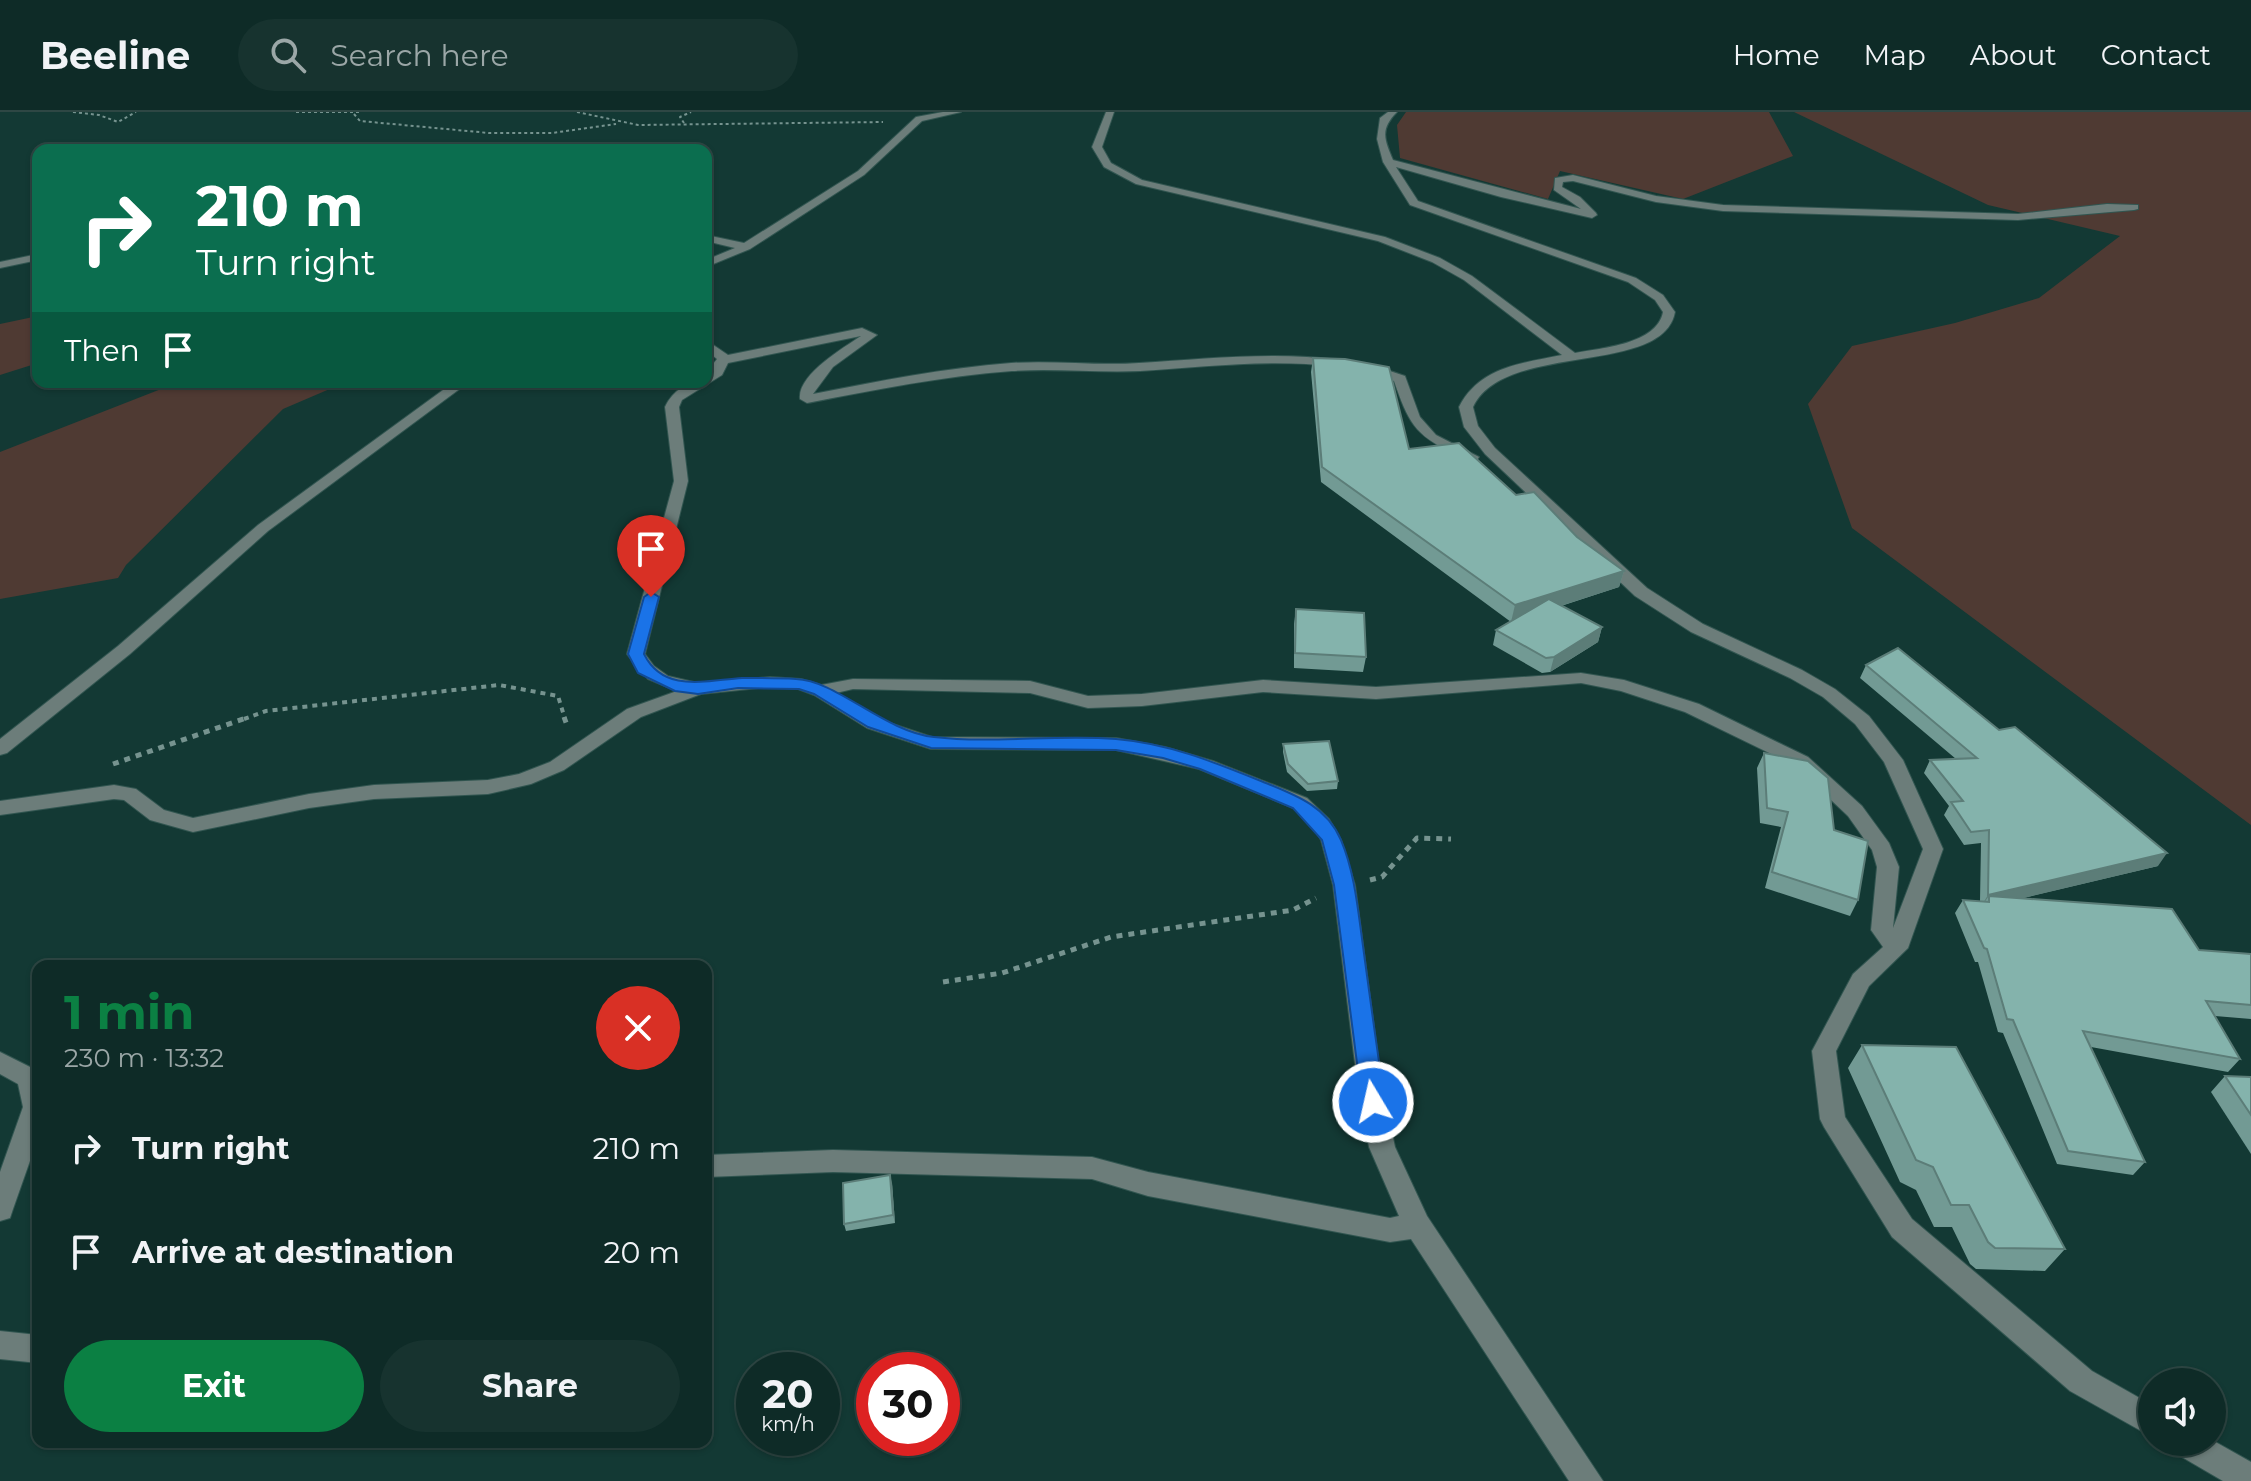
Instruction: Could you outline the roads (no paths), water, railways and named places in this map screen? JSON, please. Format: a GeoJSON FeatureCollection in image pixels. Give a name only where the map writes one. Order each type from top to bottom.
{"type":"FeatureCollection","features":[{"type":"Feature","properties":{"kind":"street"},"geometry":{"type":"LineString","coordinates":[[712,261],[746,247],[861,173],[919,119],[957,112]]}},
{"type":"Feature","properties":{"kind":"street"},"geometry":{"type":"LineString","coordinates":[[1110,112],[1097,147],[1107,165],[1121,174],[1170,190],[1409,248],[1468,278],[1572,357]]}},
{"type":"Feature","properties":{"kind":"street"},"geometry":{"type":"LineString","coordinates":[[1393,112],[1383,121],[1381,131],[1388,162],[1404,194],[1414,203],[1632,280],[1653,291],[1665,304],[1668,316],[1665,327],[1650,339],[1621,350],[1572,357],[1485,381],[1466,407],[1471,427],[1490,451],[1641,592],[1697,628],[1796,674],[1829,693],[1862,720],[1893,760],[1933,849],[1897,948],[1861,980],[1824,1051],[1833,1119],[1902,1228],[2081,1381],[2138,1414]]}},
{"type":"Feature","properties":{"kind":"street"},"geometry":{"type":"LineString","coordinates":[[1388,162],[1505,195],[1592,215],[1576,199],[1557,188],[1558,180],[1573,178],[1656,199],[1723,208],[2018,217],[2134,207]]}},
{"type":"Feature","properties":{"kind":"street"},"geometry":{"type":"LineString","coordinates":[[712,239],[746,247]]}},
{"type":"Feature","properties":{"kind":"street"},"geometry":{"type":"LineString","coordinates":[[0,265],[32,258]]}},
{"type":"Feature","properties":{"kind":"street"},"geometry":{"type":"LineString","coordinates":[[712,375],[724,360],[862,332],[871,335],[828,364],[806,391],[807,399],[916,378],[1014,367],[1306,362],[1368,368],[1387,371],[1400,379],[1414,418],[1431,438],[1456,448],[1506,478],[1522,480]]}},
{"type":"Feature","properties":{"kind":"street"},"geometry":{"type":"LineString","coordinates":[[712,349],[724,360]]}},
{"type":"Feature","properties":{"kind":"street"},"geometry":{"type":"LineString","coordinates":[[0,749],[124,650],[263,528],[454,388]]}},
{"type":"Feature","properties":{"kind":"street"},"geometry":{"type":"LineString","coordinates":[[691,388],[676,398],[672,407],[681,481],[636,654],[643,669],[656,678],[698,689]]}},
{"type":"Feature","properties":{"kind":"street"},"geometry":{"type":"LineString","coordinates":[[820,691],[853,684],[1030,687],[1088,702],[1142,700],[1263,686],[1376,693],[1581,678],[1624,686],[1692,708],[1801,761],[1855,811],[1882,848],[1888,867],[1882,930],[1897,948]]}},
{"type":"Feature","properties":{"kind":"street"},"geometry":{"type":"LineString","coordinates":[[0,808],[114,792],[129,794],[157,815],[193,825],[320,799],[374,792],[488,787],[524,779],[557,766],[634,713],[698,689],[770,682],[801,684],[820,691],[874,724],[931,743],[1116,744],[1206,765],[1300,803],[1322,824],[1331,840],[1344,885],[1369,1080],[1382,1147],[1417,1225],[1587,1481]]}},
{"type":"Feature","properties":{"kind":"street"},"geometry":{"type":"LineString","coordinates":[[0,1062],[29,1078],[32,1090]]}},
{"type":"Feature","properties":{"kind":"street"},"geometry":{"type":"LineString","coordinates":[[0,1209],[32,1118]]}},
{"type":"Feature","properties":{"kind":"street"},"geometry":{"type":"LineString","coordinates":[[712,1166],[833,1161],[1092,1168],[1148,1184],[1390,1230],[1417,1225]]}},
{"type":"Feature","properties":{"kind":"street"},"geometry":{"type":"LineString","coordinates":[[0,1345],[32,1348]]}},
{"type":"Feature","properties":{"kind":"street"},"geometry":{"type":"LineString","coordinates":[[2210,1456],[2251,1480]]}}]}
